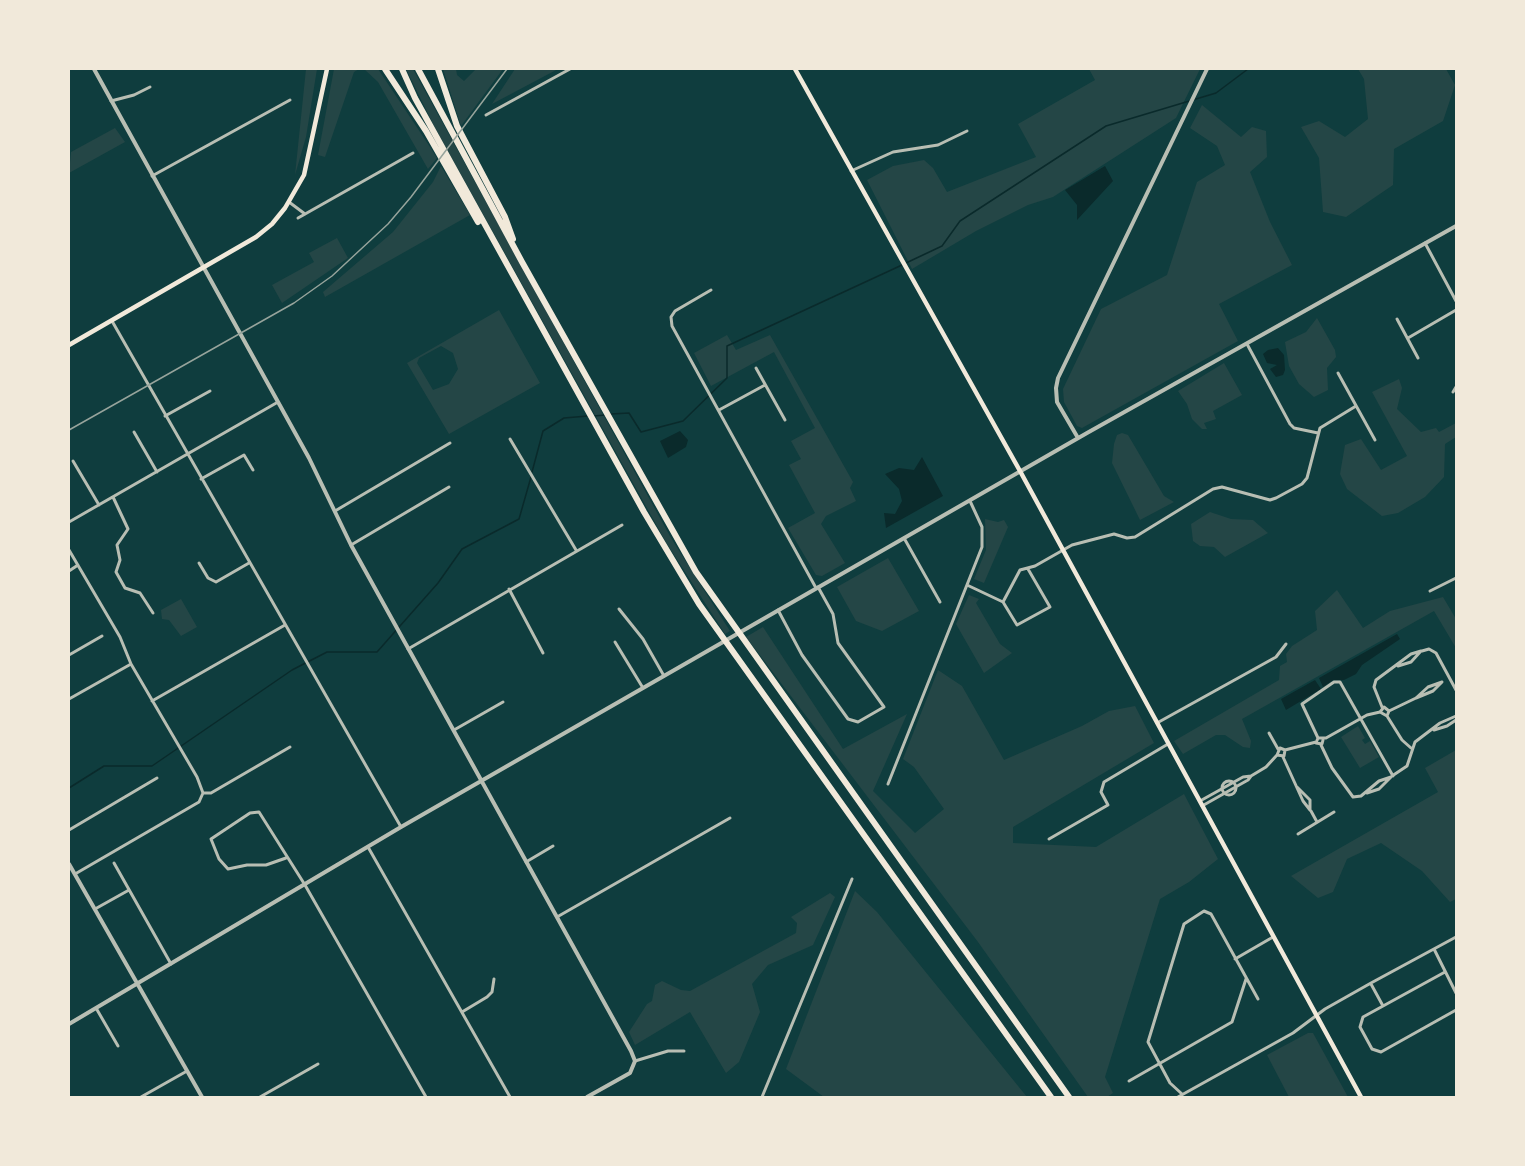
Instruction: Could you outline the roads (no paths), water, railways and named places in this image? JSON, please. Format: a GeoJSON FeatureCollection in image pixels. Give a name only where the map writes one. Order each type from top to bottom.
{"type":"FeatureCollection","features":[{"type":"Feature","properties":{"kind":"highway"},"geometry":{"type":"LineString","coordinates":[[384,69],[426,131],[483,230],[509,269]]}},
{"type":"Feature","properties":{"kind":"highway"},"geometry":{"type":"LineString","coordinates":[[402,69],[509,269],[672,561],[715,627],[1051,1097]]}},
{"type":"Feature","properties":{"kind":"highway"},"geometry":{"type":"LineString","coordinates":[[418,69],[662,514],[728,620],[1069,1097]]}},
{"type":"Feature","properties":{"kind":"highway"},"geometry":{"type":"LineString","coordinates":[[438,69],[457,126],[505,217],[522,262]]}},
{"type":"Feature","properties":{"kind":"main road"},"geometry":{"type":"LineString","coordinates":[[69,345],[204,268],[256,237],[272,224],[289,202],[307,165],[327,69]]}},
{"type":"Feature","properties":{"kind":"main road"},"geometry":{"type":"LineString","coordinates":[[795,69],[1020,471],[1061,551],[1361,1097]]}},
{"type":"Feature","properties":{"kind":"street"},"geometry":{"type":"LineString","coordinates":[[94,69],[278,402],[351,544],[635,1061],[634,1069],[628,1075],[587,1097]]}},
{"type":"Feature","properties":{"kind":"street"},"geometry":{"type":"LineString","coordinates":[[486,115],[570,69]]}},
{"type":"Feature","properties":{"kind":"street"},"geometry":{"type":"LineString","coordinates":[[1078,438],[1057,402],[1056,388],[1059,378],[1207,69]]}},
{"type":"Feature","properties":{"kind":"street"},"geometry":{"type":"LineString","coordinates":[[111,100],[134,95],[150,87]]}},
{"type":"Feature","properties":{"kind":"street"},"geometry":{"type":"LineString","coordinates":[[152,176],[290,100]]}},
{"type":"Feature","properties":{"kind":"street"},"geometry":{"type":"LineString","coordinates":[[851,171],[893,152],[938,145],[967,131]]}},
{"type":"Feature","properties":{"kind":"street"},"geometry":{"type":"LineString","coordinates":[[298,218],[413,153]]}},
{"type":"Feature","properties":{"kind":"street"},"geometry":{"type":"LineString","coordinates":[[289,202],[305,214]]}},
{"type":"Feature","properties":{"kind":"street"},"geometry":{"type":"LineString","coordinates":[[69,1024],[401,827],[664,675],[1078,438],[1456,226]]}},
{"type":"Feature","properties":{"kind":"street"},"geometry":{"type":"LineString","coordinates":[[1425,243],[1456,301]]}},
{"type":"Feature","properties":{"kind":"street"},"geometry":{"type":"LineString","coordinates":[[711,291],[684,306],[671,317],[672,326],[833,614],[838,643],[884,707],[858,722],[848,719],[802,655],[778,610]]}},
{"type":"Feature","properties":{"kind":"street"},"geometry":{"type":"LineString","coordinates":[[1408,338],[1456,310]]}},
{"type":"Feature","properties":{"kind":"street"},"geometry":{"type":"LineString","coordinates":[[1397,319],[1418,358]]}},
{"type":"Feature","properties":{"kind":"street"},"geometry":{"type":"LineString","coordinates":[[112,321],[401,827]]}},
{"type":"Feature","properties":{"kind":"street"},"geometry":{"type":"LineString","coordinates":[[1246,343],[1290,424],[1294,428],[1318,433]]}},
{"type":"Feature","properties":{"kind":"street"},"geometry":{"type":"LineString","coordinates":[[756,368],[785,420]]}},
{"type":"Feature","properties":{"kind":"street"},"geometry":{"type":"LineString","coordinates":[[1338,373],[1375,440]]}},
{"type":"Feature","properties":{"kind":"street"},"geometry":{"type":"LineString","coordinates":[[719,410],[765,385]]}},
{"type":"Feature","properties":{"kind":"street"},"geometry":{"type":"LineString","coordinates":[[1453,392],[1456,387]]}},
{"type":"Feature","properties":{"kind":"street"},"geometry":{"type":"LineString","coordinates":[[165,416],[210,391]]}},
{"type":"Feature","properties":{"kind":"street"},"geometry":{"type":"LineString","coordinates":[[69,522],[278,402]]}},
{"type":"Feature","properties":{"kind":"street"},"geometry":{"type":"LineString","coordinates":[[1004,602],[1020,570],[1028,569],[1061,551],[1114,534],[1127,538],[1135,537],[1166,515],[1218,487],[1270,500],[1305,482],[1322,426],[1356,406]]}},
{"type":"Feature","properties":{"kind":"street"},"geometry":{"type":"LineString","coordinates":[[134,432],[157,472]]}},
{"type":"Feature","properties":{"kind":"street"},"geometry":{"type":"LineString","coordinates":[[510,439],[576,550]]}},
{"type":"Feature","properties":{"kind":"street"},"geometry":{"type":"LineString","coordinates":[[335,512],[450,443]]}},
{"type":"Feature","properties":{"kind":"street"},"geometry":{"type":"LineString","coordinates":[[201,479],[244,455],[253,470]]}},
{"type":"Feature","properties":{"kind":"street"},"geometry":{"type":"LineString","coordinates":[[73,461],[99,505]]}},
{"type":"Feature","properties":{"kind":"street"},"geometry":{"type":"LineString","coordinates":[[351,544],[449,487]]}},
{"type":"Feature","properties":{"kind":"street"},"geometry":{"type":"LineString","coordinates":[[113,497],[128,529],[117,545],[120,560],[116,572],[125,588],[140,593],[153,613]]}},
{"type":"Feature","properties":{"kind":"street"},"geometry":{"type":"LineString","coordinates":[[888,784],[982,547],[983,533],[969,500]]}},
{"type":"Feature","properties":{"kind":"street"},"geometry":{"type":"LineString","coordinates":[[408,648],[622,525]]}},
{"type":"Feature","properties":{"kind":"street"},"geometry":{"type":"LineString","coordinates":[[904,537],[940,602]]}},
{"type":"Feature","properties":{"kind":"street"},"geometry":{"type":"LineString","coordinates":[[69,550],[120,637],[131,663],[203,793]]}},
{"type":"Feature","properties":{"kind":"street"},"geometry":{"type":"LineString","coordinates":[[199,563],[213,582],[222,580],[249,564]]}},
{"type":"Feature","properties":{"kind":"street"},"geometry":{"type":"LineString","coordinates":[[69,571],[78,565]]}},
{"type":"Feature","properties":{"kind":"street"},"geometry":{"type":"LineString","coordinates":[[967,585],[1004,602],[1017,626],[1050,607],[1028,569]]}},
{"type":"Feature","properties":{"kind":"street"},"geometry":{"type":"LineString","coordinates":[[1430,591],[1456,578]]}},
{"type":"Feature","properties":{"kind":"street"},"geometry":{"type":"LineString","coordinates":[[509,590],[543,653]]}},
{"type":"Feature","properties":{"kind":"street"},"geometry":{"type":"LineString","coordinates":[[619,609],[643,639],[664,675]]}},
{"type":"Feature","properties":{"kind":"street"},"geometry":{"type":"LineString","coordinates":[[153,701],[285,625]]}},
{"type":"Feature","properties":{"kind":"street"},"geometry":{"type":"LineString","coordinates":[[69,655],[102,636]]}},
{"type":"Feature","properties":{"kind":"street"},"geometry":{"type":"LineString","coordinates":[[615,642],[643,688]]}},
{"type":"Feature","properties":{"kind":"street"},"geometry":{"type":"LineString","coordinates":[[1157,723],[1276,657],[1287,644]]}},
{"type":"Feature","properties":{"kind":"street"},"geometry":{"type":"LineString","coordinates":[[1278,749],[1285,750],[1316,742],[1380,712],[1382,707],[1374,687],[1376,680],[1398,666],[1411,654],[1429,649],[1436,653],[1456,690]]}},
{"type":"Feature","properties":{"kind":"street"},"geometry":{"type":"LineString","coordinates":[[69,699],[131,663]]}},
{"type":"Feature","properties":{"kind":"street"},"geometry":{"type":"LineString","coordinates":[[1387,716],[1389,711],[1433,691],[1448,678]]}},
{"type":"Feature","properties":{"kind":"street"},"geometry":{"type":"LineString","coordinates":[[1321,745],[1321,739],[1302,706],[1305,700],[1318,695],[1331,684],[1340,682],[1392,777]]}},
{"type":"Feature","properties":{"kind":"street"},"geometry":{"type":"LineString","coordinates":[[454,730],[503,702]]}},
{"type":"Feature","properties":{"kind":"street"},"geometry":{"type":"LineString","coordinates":[[1382,707],[1388,708],[1389,711]]}},
{"type":"Feature","properties":{"kind":"street"},"geometry":{"type":"LineString","coordinates":[[1380,712],[1387,716],[1402,740],[1411,748]]}},
{"type":"Feature","properties":{"kind":"street"},"geometry":{"type":"LineString","coordinates":[[1316,742],[1321,745],[1351,796],[1358,798],[1379,789],[1407,766],[1411,748],[1440,723],[1456,718]]}},
{"type":"Feature","properties":{"kind":"street"},"geometry":{"type":"LineString","coordinates":[[1434,730],[1447,726],[1456,718]]}},
{"type":"Feature","properties":{"kind":"street"},"geometry":{"type":"LineString","coordinates":[[1201,804],[1224,794],[1232,795],[1236,787],[1266,767],[1277,755],[1278,749],[1269,733]]}},
{"type":"Feature","properties":{"kind":"street"},"geometry":{"type":"LineString","coordinates":[[1049,839],[1108,805],[1101,792],[1104,782],[1168,744]]}},
{"type":"Feature","properties":{"kind":"street"},"geometry":{"type":"LineString","coordinates":[[203,793],[211,793],[290,747]]}},
{"type":"Feature","properties":{"kind":"street"},"geometry":{"type":"LineString","coordinates":[[1285,750],[1283,757],[1303,801],[1317,822]]}},
{"type":"Feature","properties":{"kind":"street"},"geometry":{"type":"LineString","coordinates":[[1277,755],[1283,757]]}},
{"type":"Feature","properties":{"kind":"street"},"geometry":{"type":"LineString","coordinates":[[1201,804],[1221,789],[1225,782],[1233,783],[1251,776]]}},
{"type":"Feature","properties":{"kind":"street"},"geometry":{"type":"LineString","coordinates":[[1367,793],[1379,781],[1392,777]]}},
{"type":"Feature","properties":{"kind":"street"},"geometry":{"type":"LineString","coordinates":[[69,830],[157,778]]}},
{"type":"Feature","properties":{"kind":"street"},"geometry":{"type":"LineString","coordinates":[[1233,783],[1236,787]]}},
{"type":"Feature","properties":{"kind":"street"},"geometry":{"type":"LineString","coordinates":[[1221,789],[1224,794]]}},
{"type":"Feature","properties":{"kind":"street"},"geometry":{"type":"LineString","coordinates":[[75,874],[199,802],[203,793]]}},
{"type":"Feature","properties":{"kind":"street"},"geometry":{"type":"LineString","coordinates":[[286,858],[266,865],[247,865],[228,869],[219,859],[211,839],[249,813],[259,812],[305,885],[426,1097]]}},
{"type":"Feature","properties":{"kind":"street"},"geometry":{"type":"LineString","coordinates":[[1298,834],[1334,812]]}},
{"type":"Feature","properties":{"kind":"street"},"geometry":{"type":"LineString","coordinates":[[557,917],[729,818]]}},
{"type":"Feature","properties":{"kind":"street"},"geometry":{"type":"LineString","coordinates":[[526,862],[553,846]]}},
{"type":"Feature","properties":{"kind":"street"},"geometry":{"type":"LineString","coordinates":[[369,847],[510,1097]]}},
{"type":"Feature","properties":{"kind":"street"},"geometry":{"type":"LineString","coordinates":[[114,863],[171,964]]}},
{"type":"Feature","properties":{"kind":"street"},"geometry":{"type":"LineString","coordinates":[[69,864],[202,1097]]}},
{"type":"Feature","properties":{"kind":"street"},"geometry":{"type":"LineString","coordinates":[[762,1097],[852,879]]}},
{"type":"Feature","properties":{"kind":"street"},"geometry":{"type":"LineString","coordinates":[[95,909],[129,890]]}},
{"type":"Feature","properties":{"kind":"street"},"geometry":{"type":"LineString","coordinates":[[1183,1094],[1174,1089],[1149,1044],[1149,1036],[1183,927],[1204,911],[1211,914],[1258,999]]}},
{"type":"Feature","properties":{"kind":"street"},"geometry":{"type":"LineString","coordinates":[[1178,1097],[1293,1033],[1316,1016],[1371,983],[1456,937]]}},
{"type":"Feature","properties":{"kind":"street"},"geometry":{"type":"LineString","coordinates":[[1235,959],[1273,938]]}},
{"type":"Feature","properties":{"kind":"street"},"geometry":{"type":"LineString","coordinates":[[1434,949],[1456,993]]}},
{"type":"Feature","properties":{"kind":"street"},"geometry":{"type":"LineString","coordinates":[[1445,972],[1363,1017],[1359,1023],[1370,1047],[1377,1052],[1456,1010]]}},
{"type":"Feature","properties":{"kind":"street"},"geometry":{"type":"LineString","coordinates":[[1129,1081],[1232,1022],[1246,979]]}},
{"type":"Feature","properties":{"kind":"street"},"geometry":{"type":"LineString","coordinates":[[462,1012],[487,997],[492,992],[494,980]]}},
{"type":"Feature","properties":{"kind":"street"},"geometry":{"type":"LineString","coordinates":[[1371,983],[1383,1006]]}},
{"type":"Feature","properties":{"kind":"street"},"geometry":{"type":"LineString","coordinates":[[96,1008],[118,1046]]}},
{"type":"Feature","properties":{"kind":"street"},"geometry":{"type":"LineString","coordinates":[[635,1061],[668,1051],[684,1051]]}},
{"type":"Feature","properties":{"kind":"street"},"geometry":{"type":"LineString","coordinates":[[260,1097],[318,1064]]}},
{"type":"Feature","properties":{"kind":"street"},"geometry":{"type":"LineString","coordinates":[[141,1097],[187,1071]]}},
{"type":"Feature","properties":{"kind":"waterway"},"geometry":{"type":"LineString","coordinates":[[906,263],[942,246],[960,221],[1106,126],[1216,93],[1248,69]]}},
{"type":"Feature","properties":{"kind":"waterway"},"geometry":{"type":"LineString","coordinates":[[611,414],[629,413],[641,432],[683,421],[727,378],[727,346],[902,265]]}},
{"type":"Feature","properties":{"kind":"waterway"},"geometry":{"type":"LineString","coordinates":[[593,416],[606,415]]}},
{"type":"Feature","properties":{"kind":"waterway"},"geometry":{"type":"LineString","coordinates":[[532,472],[543,431],[564,418],[588,416]]}},
{"type":"Feature","properties":{"kind":"waterway"},"geometry":{"type":"LineString","coordinates":[[69,788],[104,766],[152,766],[292,670],[327,652],[377,652],[438,583],[462,549],[519,519],[531,477]]}},
{"type":"Feature","properties":{"kind":"railway"},"geometry":{"type":"LineString","coordinates":[[69,430],[294,303],[332,276],[388,224],[411,197],[507,69]]}}]}
